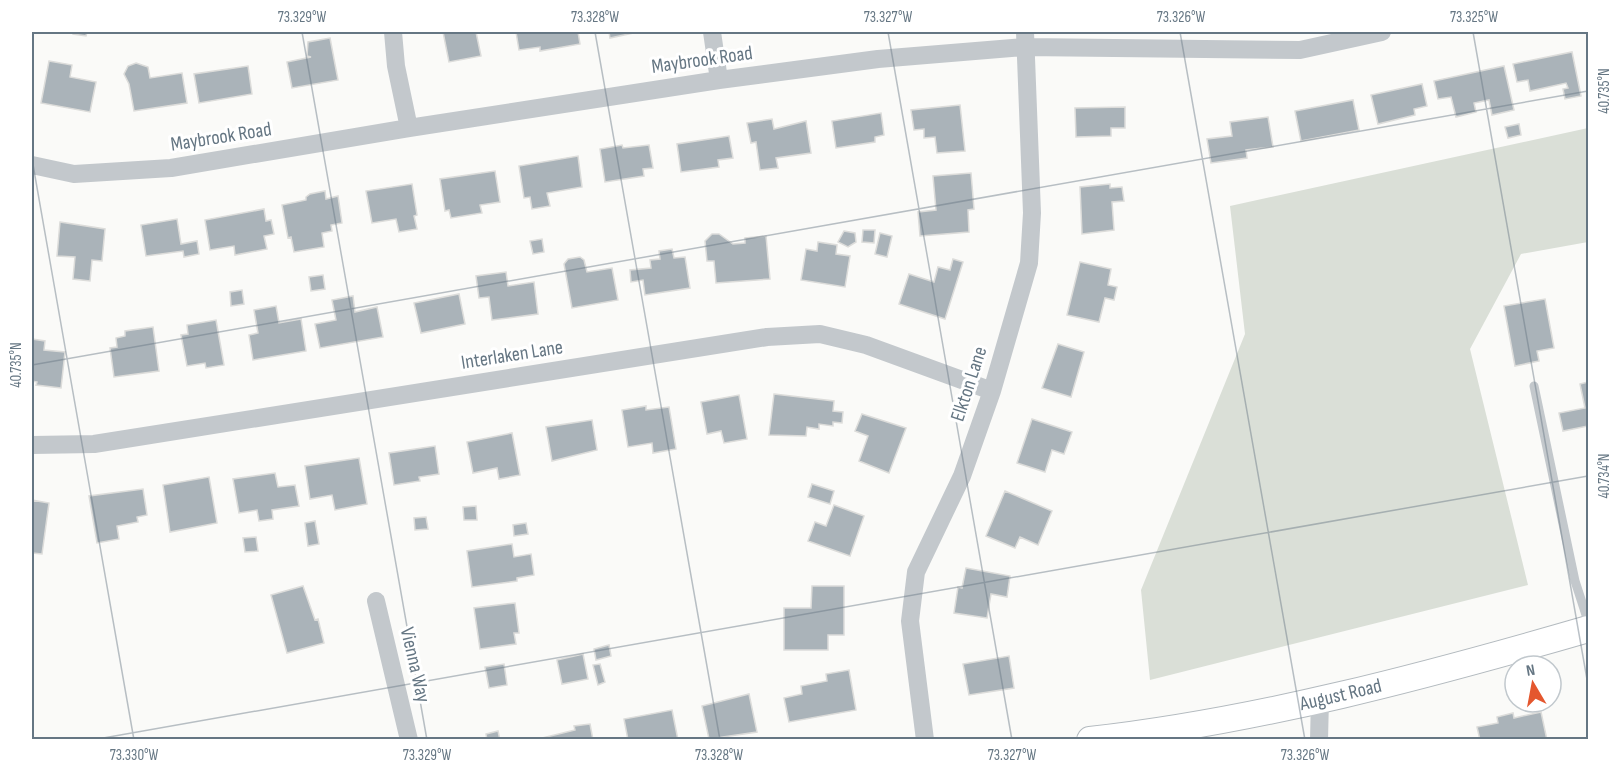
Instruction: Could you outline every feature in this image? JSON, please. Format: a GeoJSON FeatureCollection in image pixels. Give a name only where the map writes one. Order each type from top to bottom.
{"type":"FeatureCollection","features":[{"type":"Feature","properties":{"kind":"street"},"geometry":{"type":"LineString","coordinates":[[393,32],[396,66],[409,128]]}},
{"type":"Feature","properties":{"kind":"street"},"geometry":{"type":"LineString","coordinates":[[712,32],[719,80]]}},
{"type":"Feature","properties":{"kind":"street","name":"Maybrook Road"},"geometry":{"type":"LineString","coordinates":[[32,165],[74,174],[171,168],[719,80],[1024,39],[1300,50],[1382,32]]}},
{"type":"Feature","properties":{"kind":"street","name":"Elkton Lane"},"geometry":{"type":"LineString","coordinates":[[925,740],[910,621],[916,572],[962,476],[992,392],[1029,263],[1032,213],[1024,39]]}},
{"type":"Feature","properties":{"kind":"street","name":"Interlaken Lane"},"geometry":{"type":"LineString","coordinates":[[32,445],[94,444],[767,337],[820,334],[866,345],[992,392]]}},
{"type":"Feature","properties":{"kind":"street","name":"Vienna Way"},"geometry":{"type":"LineString","coordinates":[[376,601],[409,740]]}},
{"type":"Feature","properties":{"kind":"street","name":"August Road"},"geometry":{"type":"LineString","coordinates":[[1090,740],[1182,726],[1320,699],[1588,629]]}},
{"type":"Feature","properties":{"kind":"street"},"geometry":{"type":"LineString","coordinates":[[1319,740],[1320,699]]}},
{"type":"Feature","properties":{"kind":"lane"},"geometry":{"type":"LineString","coordinates":[[1534,386],[1575,581],[1588,621]]}},
{"type":"Feature","properties":{"kind":"shaded area"},"geometry":{"type":"Polygon","coordinates":[[[1588,128],[1588,242],[1521,254],[1470,349],[1528,585],[1150,680],[1141,590],[1245,334],[1230,206],[1588,128]]]}},
{"type":"Feature","properties":{"kind":"building"},"geometry":{"type":"Polygon","coordinates":[[[73,32],[87,32],[86,36],[73,34],[73,32]]]}},
{"type":"Feature","properties":{"kind":"building"},"geometry":{"type":"Polygon","coordinates":[[[443,32],[476,32],[481,56],[449,62],[443,32]]]}},
{"type":"Feature","properties":{"kind":"building"},"geometry":{"type":"Polygon","coordinates":[[[516,32],[578,32],[580,44],[540,51],[540,47],[519,50],[516,32]]]}},
{"type":"Feature","properties":{"kind":"building"},"geometry":{"type":"Polygon","coordinates":[[[609,32],[638,32],[610,38],[609,32]]]}},
{"type":"Feature","properties":{"kind":"building"},"geometry":{"type":"Polygon","coordinates":[[[330,38],[338,80],[292,88],[287,62],[311,57],[307,56],[308,42],[330,38]]]}},
{"type":"Feature","properties":{"kind":"building"},"geometry":{"type":"Polygon","coordinates":[[[1572,52],[1581,96],[1565,99],[1563,89],[1568,88],[1566,83],[1530,91],[1528,80],[1517,82],[1513,64],[1572,52]]]}},
{"type":"Feature","properties":{"kind":"building"},"geometry":{"type":"Polygon","coordinates":[[[49,61],[72,65],[70,77],[96,82],[90,112],[41,103],[49,61]]]}},
{"type":"Feature","properties":{"kind":"building"},"geometry":{"type":"Polygon","coordinates":[[[136,63],[148,67],[150,78],[182,73],[187,103],[134,111],[129,84],[124,74],[128,66],[136,63]]]}},
{"type":"Feature","properties":{"kind":"building"},"geometry":{"type":"Polygon","coordinates":[[[248,66],[252,94],[199,103],[194,74],[248,66]]]}},
{"type":"Feature","properties":{"kind":"building"},"geometry":{"type":"Polygon","coordinates":[[[1504,66],[1514,110],[1492,115],[1489,100],[1474,103],[1476,112],[1456,117],[1451,97],[1438,99],[1434,81],[1504,66]]]}},
{"type":"Feature","properties":{"kind":"building"},"geometry":{"type":"Polygon","coordinates":[[[1422,84],[1427,106],[1414,109],[1415,115],[1378,124],[1371,95],[1422,84]]]}},
{"type":"Feature","properties":{"kind":"building"},"geometry":{"type":"Polygon","coordinates":[[[1353,100],[1359,130],[1301,141],[1295,111],[1353,100]]]}},
{"type":"Feature","properties":{"kind":"building"},"geometry":{"type":"Polygon","coordinates":[[[960,105],[965,151],[937,153],[935,137],[924,138],[924,129],[914,130],[911,110],[960,105]]]}},
{"type":"Feature","properties":{"kind":"building"},"geometry":{"type":"Polygon","coordinates":[[[1125,107],[1125,128],[1111,128],[1111,136],[1076,137],[1075,108],[1125,107]]]}},
{"type":"Feature","properties":{"kind":"building"},"geometry":{"type":"Polygon","coordinates":[[[881,113],[884,135],[875,137],[875,142],[836,148],[832,121],[881,113]]]}},
{"type":"Feature","properties":{"kind":"building"},"geometry":{"type":"Polygon","coordinates":[[[1268,117],[1273,147],[1246,150],[1247,158],[1211,163],[1207,139],[1232,136],[1230,122],[1268,117]]]}},
{"type":"Feature","properties":{"kind":"building"},"geometry":{"type":"Polygon","coordinates":[[[772,119],[774,129],[806,121],[811,153],[776,158],[778,168],[760,170],[756,142],[751,143],[747,123],[772,119]]]}},
{"type":"Feature","properties":{"kind":"building"},"geometry":{"type":"Polygon","coordinates":[[[1519,124],[1521,135],[1508,138],[1505,127],[1519,124]]]}},
{"type":"Feature","properties":{"kind":"building"},"geometry":{"type":"Polygon","coordinates":[[[729,136],[733,158],[718,160],[719,167],[681,172],[677,144],[729,136]]]}},
{"type":"Feature","properties":{"kind":"building"},"geometry":{"type":"Polygon","coordinates":[[[622,145],[623,148],[649,145],[653,168],[643,169],[644,176],[605,182],[600,149],[622,145]]]}},
{"type":"Feature","properties":{"kind":"building"},"geometry":{"type":"Polygon","coordinates":[[[578,156],[582,187],[547,193],[550,206],[532,209],[530,197],[524,198],[519,166],[578,156]]]}},
{"type":"Feature","properties":{"kind":"building"},"geometry":{"type":"Polygon","coordinates":[[[495,171],[500,202],[480,205],[482,213],[451,218],[449,210],[445,211],[440,179],[495,171]]]}},
{"type":"Feature","properties":{"kind":"building"},"geometry":{"type":"Polygon","coordinates":[[[971,173],[974,209],[968,210],[969,232],[920,236],[918,212],[936,210],[933,176],[971,173]]]}},
{"type":"Feature","properties":{"kind":"building"},"geometry":{"type":"Polygon","coordinates":[[[412,184],[417,229],[399,232],[396,219],[372,223],[366,191],[412,184]]]}},
{"type":"Feature","properties":{"kind":"building"},"geometry":{"type":"Polygon","coordinates":[[[1110,184],[1110,188],[1122,187],[1124,201],[1112,202],[1114,230],[1082,234],[1080,187],[1110,184]]]}},
{"type":"Feature","properties":{"kind":"building"},"geometry":{"type":"Polygon","coordinates":[[[325,191],[326,199],[338,196],[342,223],[331,225],[332,231],[322,233],[324,247],[294,252],[291,237],[288,238],[282,205],[306,200],[310,194],[325,191]]]}},
{"type":"Feature","properties":{"kind":"building"},"geometry":{"type":"Polygon","coordinates":[[[264,209],[266,221],[271,220],[274,234],[264,236],[267,249],[235,255],[234,246],[210,250],[205,220],[264,209]]]}},
{"type":"Feature","properties":{"kind":"building"},"geometry":{"type":"Polygon","coordinates":[[[177,219],[181,244],[197,241],[199,254],[184,257],[183,251],[146,256],[141,225],[177,219]]]}},
{"type":"Feature","properties":{"kind":"building"},"geometry":{"type":"Polygon","coordinates":[[[60,222],[105,229],[102,261],[92,260],[90,281],[73,279],[75,257],[57,256],[60,222]]]}},
{"type":"Feature","properties":{"kind":"building"},"geometry":{"type":"Polygon","coordinates":[[[863,230],[875,230],[874,243],[862,242],[863,230]]]}},
{"type":"Feature","properties":{"kind":"building"},"geometry":{"type":"Polygon","coordinates":[[[844,231],[855,233],[856,242],[848,247],[838,242],[844,231]]]}},
{"type":"Feature","properties":{"kind":"building"},"geometry":{"type":"Polygon","coordinates":[[[880,233],[892,236],[887,257],[875,254],[880,233]]]}},
{"type":"Feature","properties":{"kind":"building"},"geometry":{"type":"Polygon","coordinates":[[[712,234],[719,234],[733,244],[745,243],[745,238],[766,236],[770,279],[716,283],[714,261],[707,261],[705,241],[712,234]]]}},
{"type":"Feature","properties":{"kind":"building"},"geometry":{"type":"Polygon","coordinates":[[[542,239],[544,252],[533,254],[530,241],[542,239]]]}},
{"type":"Feature","properties":{"kind":"building"},"geometry":{"type":"Polygon","coordinates":[[[818,242],[837,245],[836,254],[850,256],[845,287],[801,280],[806,249],[817,251],[818,242]]]}},
{"type":"Feature","properties":{"kind":"building"},"geometry":{"type":"Polygon","coordinates":[[[672,249],[674,258],[685,257],[690,288],[645,295],[643,280],[631,282],[630,270],[651,268],[650,260],[660,259],[659,251],[672,249]]]}},
{"type":"Feature","properties":{"kind":"building"},"geometry":{"type":"Polygon","coordinates":[[[580,257],[584,260],[587,272],[612,268],[618,300],[572,308],[564,264],[568,259],[580,257]]]}},
{"type":"Feature","properties":{"kind":"building"},"geometry":{"type":"Polygon","coordinates":[[[953,259],[963,262],[945,319],[899,304],[909,274],[934,282],[938,267],[950,270],[953,259]]]}},
{"type":"Feature","properties":{"kind":"building"},"geometry":{"type":"Polygon","coordinates":[[[1080,262],[1111,269],[1108,285],[1117,287],[1114,300],[1105,298],[1099,322],[1067,315],[1080,262]]]}},
{"type":"Feature","properties":{"kind":"building"},"geometry":{"type":"Polygon","coordinates":[[[506,272],[508,286],[534,282],[538,314],[492,320],[489,297],[479,298],[476,276],[506,272]]]}},
{"type":"Feature","properties":{"kind":"building"},"geometry":{"type":"Polygon","coordinates":[[[323,275],[325,289],[311,291],[309,277],[323,275]]]}},
{"type":"Feature","properties":{"kind":"building"},"geometry":{"type":"Polygon","coordinates":[[[242,290],[244,304],[231,306],[230,292],[242,290]]]}},
{"type":"Feature","properties":{"kind":"building"},"geometry":{"type":"Polygon","coordinates":[[[459,294],[465,324],[421,333],[414,303],[459,294]]]}},
{"type":"Feature","properties":{"kind":"building"},"geometry":{"type":"Polygon","coordinates":[[[353,296],[355,312],[377,307],[383,337],[320,348],[315,324],[336,320],[332,300],[353,296]]]}},
{"type":"Feature","properties":{"kind":"building"},"geometry":{"type":"Polygon","coordinates":[[[1545,299],[1554,348],[1537,351],[1539,361],[1515,366],[1504,306],[1545,299]]]}},
{"type":"Feature","properties":{"kind":"building"},"geometry":{"type":"Polygon","coordinates":[[[276,306],[279,323],[301,319],[306,351],[253,360],[249,335],[258,333],[254,310],[276,306]]]}},
{"type":"Feature","properties":{"kind":"building"},"geometry":{"type":"Polygon","coordinates":[[[216,320],[224,365],[206,368],[205,363],[187,366],[181,335],[188,334],[187,325],[216,320]]]}},
{"type":"Feature","properties":{"kind":"building"},"geometry":{"type":"Polygon","coordinates":[[[153,327],[159,371],[114,377],[110,348],[117,347],[116,338],[125,336],[125,331],[153,327]]]}},
{"type":"Feature","properties":{"kind":"building"},"geometry":{"type":"Polygon","coordinates":[[[32,339],[45,341],[44,350],[65,352],[61,388],[36,385],[37,382],[32,381],[32,339]]]}},
{"type":"Feature","properties":{"kind":"building"},"geometry":{"type":"Polygon","coordinates":[[[1058,344],[1084,352],[1071,397],[1042,388],[1058,344]]]}},
{"type":"Feature","properties":{"kind":"building"},"geometry":{"type":"Polygon","coordinates":[[[1588,382],[1588,426],[1563,431],[1559,413],[1585,408],[1580,384],[1588,382]]]}},
{"type":"Feature","properties":{"kind":"building"},"geometry":{"type":"Polygon","coordinates":[[[774,394],[834,401],[833,411],[843,412],[842,423],[833,422],[833,426],[819,424],[819,429],[807,427],[806,436],[769,435],[774,394]]]}},
{"type":"Feature","properties":{"kind":"building"},"geometry":{"type":"Polygon","coordinates":[[[739,395],[747,439],[724,443],[721,431],[707,434],[701,402],[739,395]]]}},
{"type":"Feature","properties":{"kind":"building"},"geometry":{"type":"Polygon","coordinates":[[[646,406],[646,410],[669,407],[676,449],[653,453],[652,443],[628,447],[622,410],[646,406]]]}},
{"type":"Feature","properties":{"kind":"building"},"geometry":{"type":"Polygon","coordinates":[[[862,414],[906,428],[889,473],[859,461],[868,436],[855,431],[862,414]]]}},
{"type":"Feature","properties":{"kind":"building"},"geometry":{"type":"Polygon","coordinates":[[[1032,419],[1072,432],[1064,454],[1052,450],[1045,472],[1017,463],[1032,419]]]}},
{"type":"Feature","properties":{"kind":"building"},"geometry":{"type":"Polygon","coordinates":[[[592,420],[597,450],[552,461],[546,427],[592,420]]]}},
{"type":"Feature","properties":{"kind":"building"},"geometry":{"type":"Polygon","coordinates":[[[512,433],[520,475],[499,479],[497,468],[473,473],[467,442],[512,433]]]}},
{"type":"Feature","properties":{"kind":"building"},"geometry":{"type":"Polygon","coordinates":[[[435,446],[439,474],[419,477],[420,481],[394,485],[389,453],[435,446]]]}},
{"type":"Feature","properties":{"kind":"building"},"geometry":{"type":"Polygon","coordinates":[[[359,458],[367,504],[335,510],[332,495],[310,499],[305,466],[359,458]]]}},
{"type":"Feature","properties":{"kind":"building"},"geometry":{"type":"Polygon","coordinates":[[[275,473],[278,487],[295,485],[299,506],[272,510],[273,519],[259,521],[257,510],[239,513],[233,479],[275,473]]]}},
{"type":"Feature","properties":{"kind":"building"},"geometry":{"type":"Polygon","coordinates":[[[209,477],[217,523],[170,532],[163,485],[209,477]]]}},
{"type":"Feature","properties":{"kind":"building"},"geometry":{"type":"Polygon","coordinates":[[[812,484],[834,491],[830,504],[808,497],[812,484]]]}},
{"type":"Feature","properties":{"kind":"building"},"geometry":{"type":"Polygon","coordinates":[[[143,489],[147,515],[137,517],[138,522],[117,526],[119,539],[97,543],[89,496],[143,489]]]}},
{"type":"Feature","properties":{"kind":"building"},"geometry":{"type":"Polygon","coordinates":[[[1005,491],[1052,511],[1038,545],[1020,537],[1015,548],[986,536],[1005,491]]]}},
{"type":"Feature","properties":{"kind":"building"},"geometry":{"type":"Polygon","coordinates":[[[32,500],[49,503],[42,554],[32,553],[32,500]]]}},
{"type":"Feature","properties":{"kind":"building"},"geometry":{"type":"Polygon","coordinates":[[[834,505],[864,516],[850,556],[808,541],[815,522],[826,526],[834,505]]]}},
{"type":"Feature","properties":{"kind":"building"},"geometry":{"type":"Polygon","coordinates":[[[476,506],[477,520],[464,520],[463,507],[476,506]]]}},
{"type":"Feature","properties":{"kind":"building"},"geometry":{"type":"Polygon","coordinates":[[[426,517],[428,529],[415,530],[414,518],[426,517]]]}},
{"type":"Feature","properties":{"kind":"building"},"geometry":{"type":"Polygon","coordinates":[[[315,521],[319,544],[308,546],[305,523],[315,521]]]}},
{"type":"Feature","properties":{"kind":"building"},"geometry":{"type":"Polygon","coordinates":[[[526,523],[528,534],[514,536],[513,525],[526,523]]]}},
{"type":"Feature","properties":{"kind":"building"},"geometry":{"type":"Polygon","coordinates":[[[256,537],[258,551],[245,552],[243,538],[256,537]]]}},
{"type":"Feature","properties":{"kind":"building"},"geometry":{"type":"Polygon","coordinates":[[[512,544],[514,557],[531,554],[534,575],[517,578],[517,581],[472,587],[467,551],[512,544]]]}},
{"type":"Feature","properties":{"kind":"building"},"geometry":{"type":"Polygon","coordinates":[[[966,568],[1010,576],[1007,597],[991,594],[987,618],[954,613],[958,587],[962,588],[966,568]]]}},
{"type":"Feature","properties":{"kind":"building"},"geometry":{"type":"Polygon","coordinates":[[[303,586],[315,620],[318,619],[324,643],[287,653],[271,595],[303,586]]]}},
{"type":"Feature","properties":{"kind":"building"},"geometry":{"type":"Polygon","coordinates":[[[812,586],[844,586],[844,635],[828,635],[828,650],[784,650],[784,608],[811,608],[812,586]]]}},
{"type":"Feature","properties":{"kind":"building"},"geometry":{"type":"Polygon","coordinates":[[[515,603],[519,633],[514,633],[516,644],[480,649],[474,608],[515,603]]]}},
{"type":"Feature","properties":{"kind":"building"},"geometry":{"type":"Polygon","coordinates":[[[609,645],[611,656],[596,660],[594,649],[609,645]]]}},
{"type":"Feature","properties":{"kind":"building"},"geometry":{"type":"Polygon","coordinates":[[[583,654],[588,679],[562,684],[557,660],[583,654]]]}},
{"type":"Feature","properties":{"kind":"building"},"geometry":{"type":"Polygon","coordinates":[[[1009,656],[1014,688],[969,695],[963,664],[1009,656]]]}},
{"type":"Feature","properties":{"kind":"building"},"geometry":{"type":"Polygon","coordinates":[[[504,664],[507,685],[489,688],[485,667],[504,664]]]}},
{"type":"Feature","properties":{"kind":"building"},"geometry":{"type":"Polygon","coordinates":[[[600,664],[605,682],[598,685],[593,665],[600,664]]]}},
{"type":"Feature","properties":{"kind":"building"},"geometry":{"type":"Polygon","coordinates":[[[849,670],[856,710],[789,722],[784,698],[802,694],[801,686],[827,681],[826,674],[849,670]]]}},
{"type":"Feature","properties":{"kind":"building"},"geometry":{"type":"Polygon","coordinates":[[[749,694],[757,732],[709,739],[702,706],[749,694]]]}},
{"type":"Feature","properties":{"kind":"building"},"geometry":{"type":"Polygon","coordinates":[[[672,710],[678,740],[628,740],[624,719],[672,710]]]}},
{"type":"Feature","properties":{"kind":"building"},"geometry":{"type":"Polygon","coordinates":[[[1509,714],[1513,714],[1514,718],[1541,714],[1547,740],[1480,740],[1477,727],[1498,723],[1497,717],[1509,714]]]}},
{"type":"Feature","properties":{"kind":"building"},"geometry":{"type":"Polygon","coordinates":[[[590,724],[593,740],[534,740],[575,730],[574,726],[590,724]]]}},
{"type":"Feature","properties":{"kind":"building"},"geometry":{"type":"Polygon","coordinates":[[[498,731],[500,740],[487,740],[486,734],[498,731]]]}}]}
